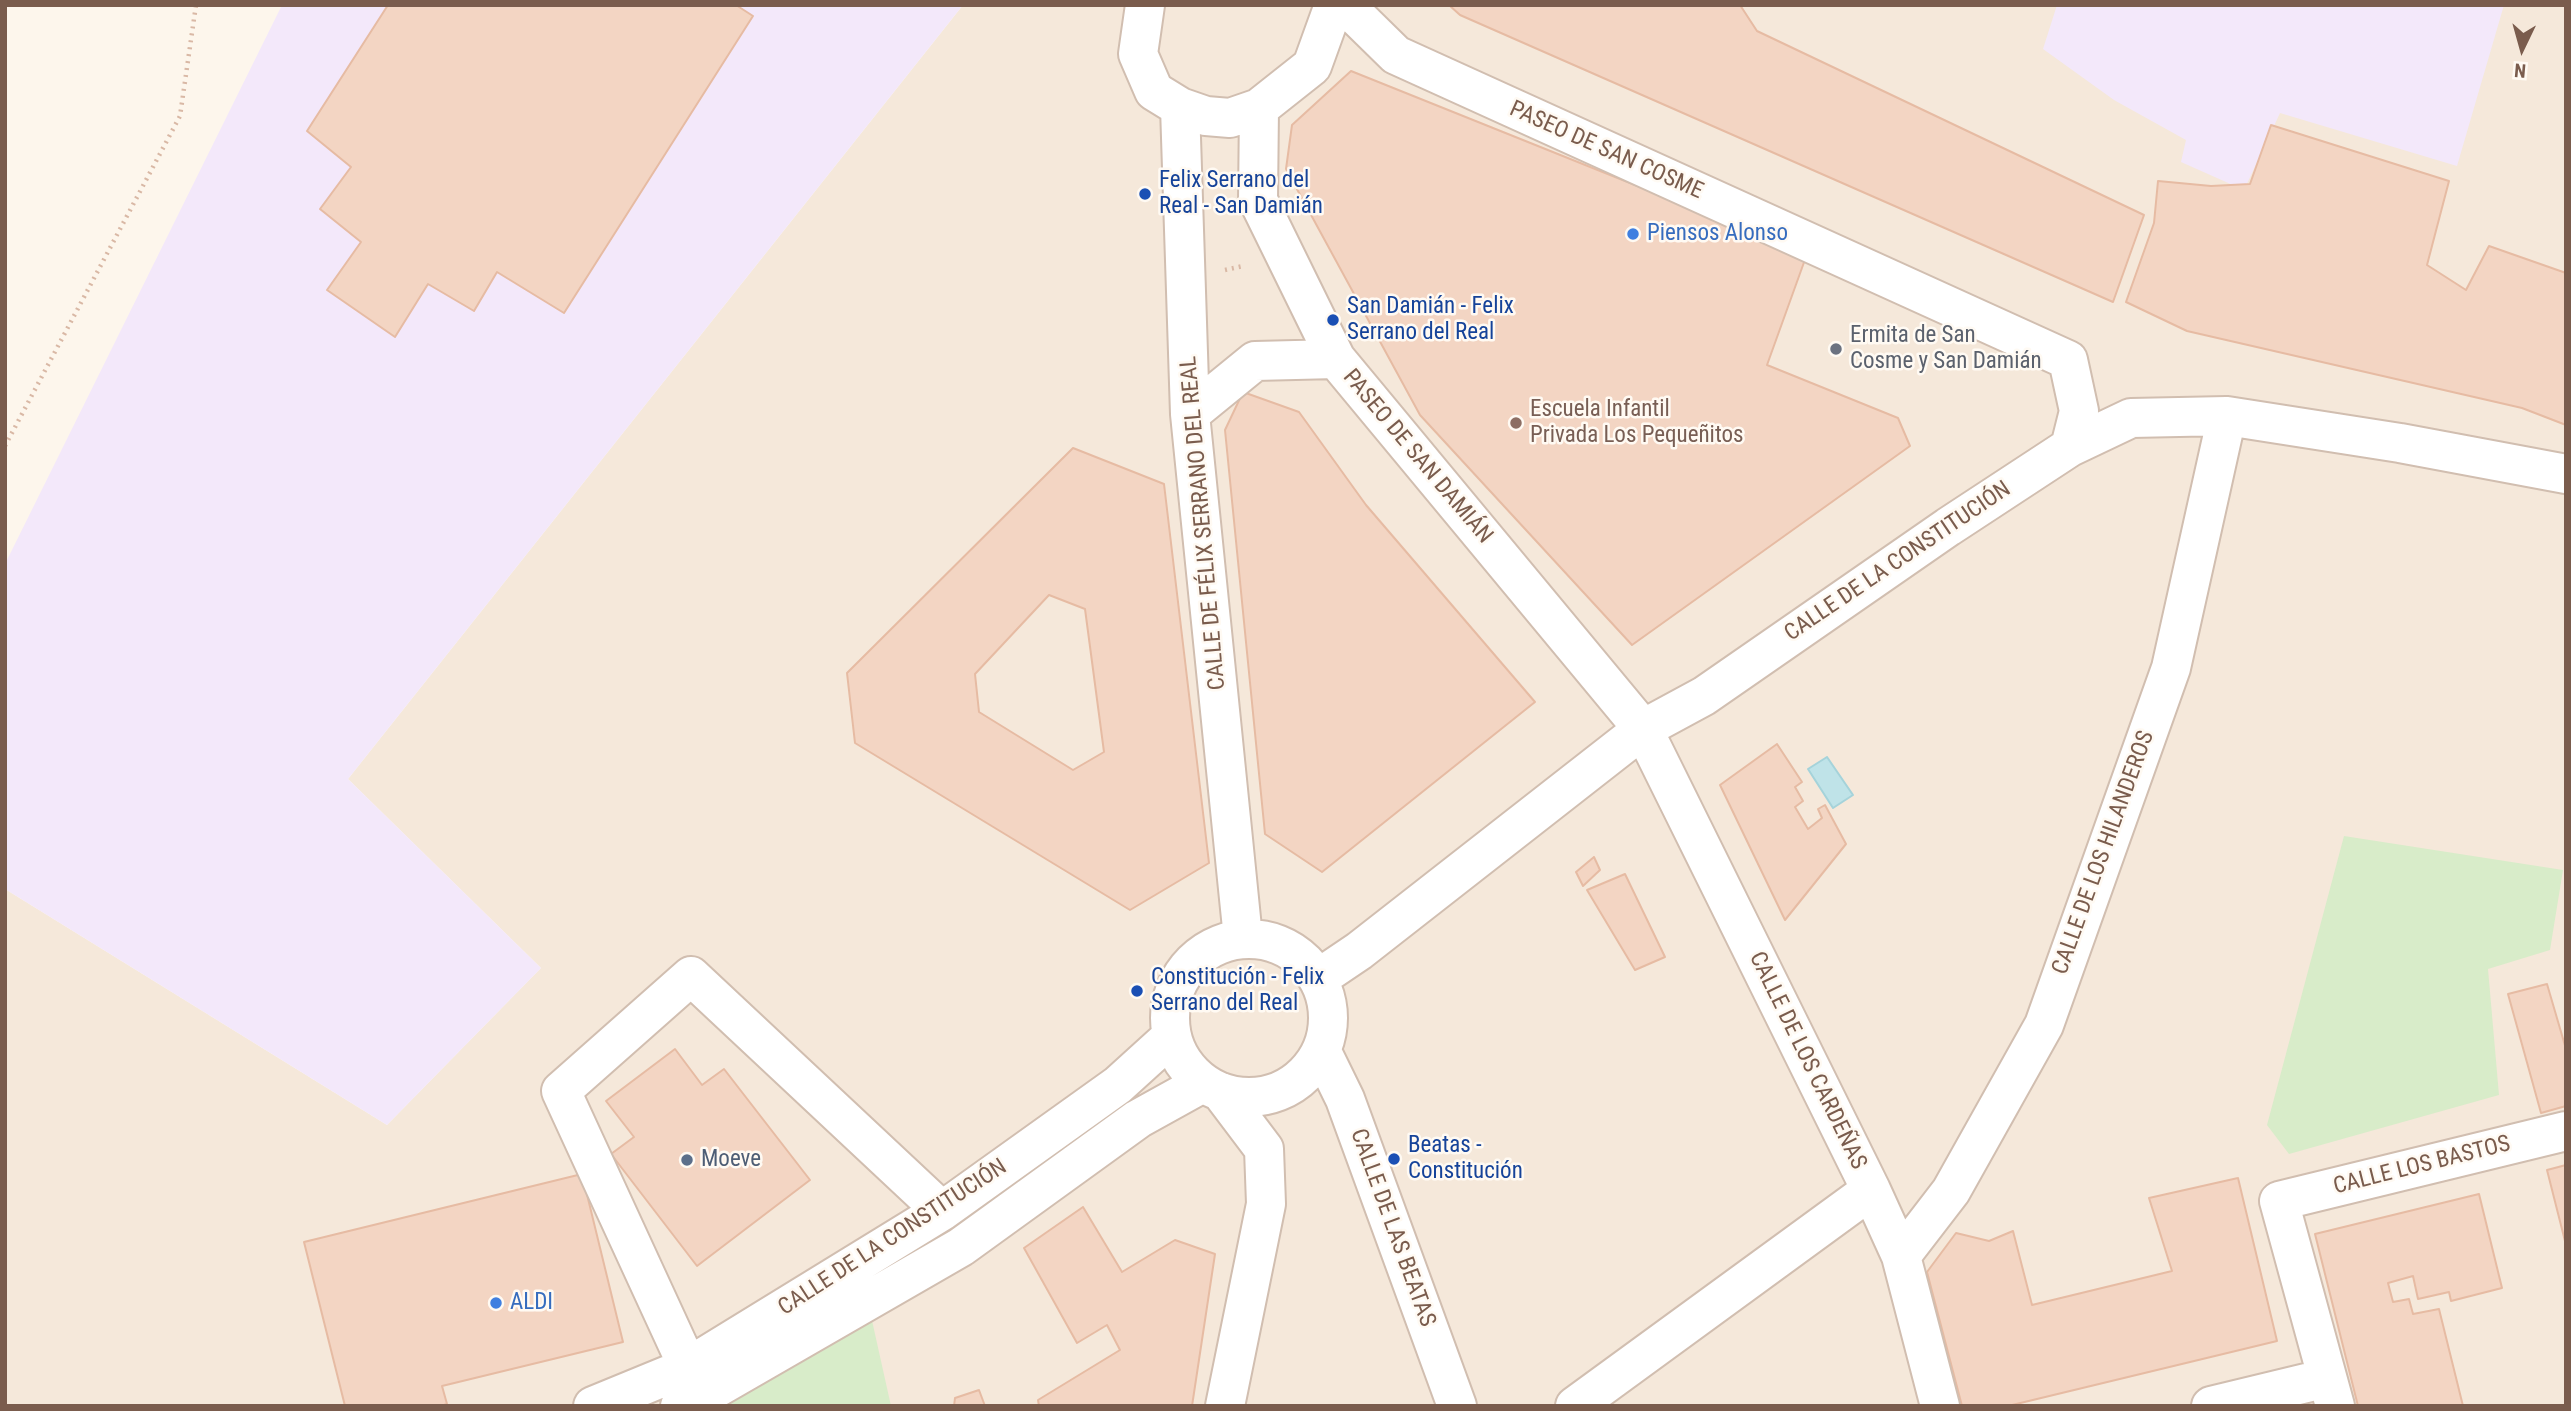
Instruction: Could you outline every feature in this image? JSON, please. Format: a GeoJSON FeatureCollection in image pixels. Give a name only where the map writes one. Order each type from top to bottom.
{"type":"FeatureCollection","features":[{"type":"Feature","properties":{"kind":"street"},"geometry":{"type":"LineString","coordinates":[[1145,5],[1138,54],[1154,91],[1180,107],[1206,116],[1230,118],[1259,108],[1312,66],[1334,5]]}},
{"type":"Feature","properties":{"kind":"street","name":"PASEO DE SAN COSME"},"geometry":{"type":"LineString","coordinates":[[1345,5],[1396,55],[2068,360],[2079,411],[2070,447]]}},
{"type":"Feature","properties":{"kind":"street","name":"CALLE DE FÉLIX SERRANO DEL REAL"},"geometry":{"type":"LineString","coordinates":[[1180,107],[1190,414],[1243,938]]}},
{"type":"Feature","properties":{"kind":"street","name":"PASEO DE SAN DAMIÁN"},"geometry":{"type":"LineString","coordinates":[[1259,108],[1258,200],[1336,359],[1643,729]]}},
{"type":"Feature","properties":{"kind":"street"},"geometry":{"type":"LineString","coordinates":[[1190,414],[1255,361],[1336,359]]}},
{"type":"Feature","properties":{"kind":"street","name":"CALLE DE LA CONSTITUCIÓN"},"geometry":{"type":"LineString","coordinates":[[1319,978],[1359,951],[1643,729],[1704,696],[1948,527],[2070,447],[2131,418],[2227,416],[2400,443],[2566,474]]}},
{"type":"Feature","properties":{"kind":"street","name":"CALLE DE LOS HILANDEROS"},"geometry":{"type":"LineString","coordinates":[[1900,1256],[1951,1191],[2043,1024],[2171,668],[2227,416]]}},
{"type":"Feature","properties":{"kind":"street","name":"CALLE DE LOS CARDEÑAS"},"geometry":{"type":"LineString","coordinates":[[1643,729],[1871,1190],[1900,1256],[1940,1406]]}},
{"type":"Feature","properties":{"kind":"street"},"geometry":{"type":"LineString","coordinates":[[1212,1088],[1250,1098],[1280,1092],[1304,1076],[1322,1052],[1329,1027],[1328,1002],[1319,978],[1299,955],[1273,942],[1243,938],[1218,944],[1196,958],[1180,979],[1171,1003],[1172,1036],[1189,1070],[1212,1088],[1264,1149],[1266,1205],[1225,1406]]}},
{"type":"Feature","properties":{"kind":"street"},"geometry":{"type":"LineString","coordinates":[[688,1367],[561,1091],[691,976],[942,1211]]}},
{"type":"Feature","properties":{"kind":"street","name":"CALLE DE LA CONSTITUCIÓN"},"geometry":{"type":"LineString","coordinates":[[593,1406],[688,1367],[942,1211],[1118,1085],[1172,1036]]}},
{"type":"Feature","properties":{"kind":"street","name":"CALLE DE LAS BEATAS"},"geometry":{"type":"LineString","coordinates":[[1322,1052],[1345,1099],[1457,1406]]}},
{"type":"Feature","properties":{"kind":"street","name":"CALLE DE LA CONSTITUCIÓN"},"geometry":{"type":"LineString","coordinates":[[680,1406],[706,1394],[961,1247],[1138,1119],[1212,1088]]}},
{"type":"Feature","properties":{"kind":"street","name":"CALLE LOS BASTOS"},"geometry":{"type":"LineString","coordinates":[[2331,1392],[2279,1201],[2566,1131]]}},
{"type":"Feature","properties":{"kind":"street"},"geometry":{"type":"LineString","coordinates":[[1576,1406],[1871,1190]]}},
{"type":"Feature","properties":{"kind":"street"},"geometry":{"type":"LineString","coordinates":[[2211,1406],[2331,1392]]}},
{"type":"Feature","properties":{"kind":"path"},"geometry":{"type":"LineString","coordinates":[[5,446],[180,116],[196,5]]}},
{"type":"Feature","properties":{"kind":"path"},"geometry":{"type":"LineString","coordinates":[[1186,272],[1237,270],[1281,247]]}},
{"type":"Feature","properties":{"kind":"shaded area"},"geometry":{"type":"Polygon","coordinates":[[[282,5],[963,5],[348,779],[541,968],[387,1125],[5,889],[5,564],[282,5]]]}},
{"type":"Feature","properties":{"kind":"shaded area"},"geometry":{"type":"Polygon","coordinates":[[[963,5],[2566,5],[2566,1406],[5,1406],[5,889],[387,1125],[541,968],[348,779],[963,5]]]}},
{"type":"Feature","properties":{"kind":"shaded area"},"geometry":{"type":"Polygon","coordinates":[[[2057,5],[2504,5],[2457,166],[2280,113],[2244,190],[2181,162],[2186,140],[2114,100],[2043,49],[2057,5]]]}},
{"type":"Feature","properties":{"kind":"green space"},"geometry":{"type":"Polygon","coordinates":[[[2344,836],[2563,870],[2550,950],[2488,969],[2499,1095],[2289,1154],[2267,1125],[2344,836]]]}},
{"type":"Feature","properties":{"kind":"green space"},"geometry":{"type":"Polygon","coordinates":[[[871,1316],[891,1406],[702,1406],[871,1316]]]}},
{"type":"Feature","properties":{"kind":"water"},"geometry":{"type":"Polygon","coordinates":[[[1827,757],[1853,795],[1833,808],[1808,769],[1827,757]]]}},
{"type":"Feature","properties":{"kind":"building"},"geometry":{"type":"Polygon","coordinates":[[[388,5],[736,5],[753,16],[564,313],[497,272],[474,311],[428,284],[395,337],[327,290],[361,242],[320,209],[351,167],[307,131],[388,5]]]}},
{"type":"Feature","properties":{"kind":"building"},"geometry":{"type":"Polygon","coordinates":[[[1449,5],[1740,5],[1757,31],[2144,215],[2113,302],[1460,15],[1449,5]]]}},
{"type":"Feature","properties":{"kind":"building"},"geometry":{"type":"Polygon","coordinates":[[[1351,71],[1807,254],[1767,365],[1898,418],[1910,446],[1632,645],[1420,415],[1286,169],[1292,125],[1351,71]]]}},
{"type":"Feature","properties":{"kind":"building"},"geometry":{"type":"Polygon","coordinates":[[[2271,125],[2449,181],[2427,265],[2466,290],[2489,246],[2566,273],[2566,425],[2522,408],[2187,331],[2126,302],[2154,223],[2158,181],[2211,186],[2250,184],[2271,125]]]}},
{"type":"Feature","properties":{"kind":"building"},"geometry":{"type":"Polygon","coordinates":[[[1243,392],[1299,412],[1366,505],[1535,702],[1322,872],[1265,834],[1225,430],[1243,392]]]}},
{"type":"Feature","properties":{"kind":"building"},"geometry":{"type":"Polygon","coordinates":[[[1073,448],[1164,484],[1209,863],[1130,910],[855,743],[847,673],[1073,448]],[[1049,595],[975,674],[979,712],[1073,770],[1104,752],[1085,609],[1049,595]]]}},
{"type":"Feature","properties":{"kind":"building"},"geometry":{"type":"Polygon","coordinates":[[[1777,744],[1802,782],[1795,787],[1803,801],[1795,807],[1808,829],[1822,818],[1818,809],[1825,805],[1846,844],[1785,920],[1720,785],[1777,744]]]}},
{"type":"Feature","properties":{"kind":"building"},"geometry":{"type":"Polygon","coordinates":[[[1594,857],[1600,870],[1583,886],[1576,872],[1594,857]]]}},
{"type":"Feature","properties":{"kind":"building"},"geometry":{"type":"Polygon","coordinates":[[[1625,874],[1665,957],[1635,970],[1587,890],[1625,874]]]}},
{"type":"Feature","properties":{"kind":"building"},"geometry":{"type":"Polygon","coordinates":[[[2547,984],[2566,1049],[2566,1106],[2541,1113],[2508,994],[2547,984]]]}},
{"type":"Feature","properties":{"kind":"building"},"geometry":{"type":"Polygon","coordinates":[[[675,1049],[702,1085],[724,1069],[810,1180],[697,1266],[611,1154],[634,1137],[606,1101],[675,1049]]]}},
{"type":"Feature","properties":{"kind":"building"},"geometry":{"type":"Polygon","coordinates":[[[2566,1165],[2566,1245],[2547,1170],[2566,1165]]]}},
{"type":"Feature","properties":{"kind":"building"},"geometry":{"type":"Polygon","coordinates":[[[582,1174],[623,1342],[442,1386],[447,1404],[441,1406],[345,1406],[304,1242],[582,1174]]]}},
{"type":"Feature","properties":{"kind":"building"},"geometry":{"type":"Polygon","coordinates":[[[2238,1178],[2277,1341],[2008,1406],[1962,1406],[1927,1272],[1956,1233],[1989,1241],[2013,1231],[2032,1305],[2172,1271],[2149,1198],[2238,1178]]]}},
{"type":"Feature","properties":{"kind":"building"},"geometry":{"type":"Polygon","coordinates":[[[2479,1194],[2502,1288],[2451,1301],[2449,1292],[2418,1299],[2413,1276],[2388,1283],[2393,1302],[2409,1299],[2413,1314],[2439,1309],[2463,1406],[2358,1406],[2315,1234],[2479,1194]]]}},
{"type":"Feature","properties":{"kind":"building"},"geometry":{"type":"Polygon","coordinates":[[[1083,1207],[1122,1272],[1175,1240],[1215,1254],[1192,1406],[1039,1406],[1038,1400],[1120,1350],[1107,1325],[1077,1343],[1024,1248],[1083,1207]]]}},
{"type":"Feature","properties":{"kind":"building"},"geometry":{"type":"Polygon","coordinates":[[[979,1390],[985,1406],[954,1406],[955,1398],[979,1390]]]}},
{"type":"Feature","properties":{"kind":"place","name":"Felix Serrano del Real - San Damián"},"geometry":{"type":"Point","coordinates":[1145,194]}},
{"type":"Feature","properties":{"kind":"place","name":"Piensos Alonso"},"geometry":{"type":"Point","coordinates":[1633,234]}},
{"type":"Feature","properties":{"kind":"place","name":"San Damián - Felix Serrano del Real"},"geometry":{"type":"Point","coordinates":[1333,320]}},
{"type":"Feature","properties":{"kind":"place","name":"Ermita de San Cosme y San Damián"},"geometry":{"type":"Point","coordinates":[1836,349]}},
{"type":"Feature","properties":{"kind":"place","name":"Escuela Infantil Privada Los Pequeñitos"},"geometry":{"type":"Point","coordinates":[1516,423]}},
{"type":"Feature","properties":{"kind":"place","name":"Constitución - Felix Serrano del Real"},"geometry":{"type":"Point","coordinates":[1137,991]}},
{"type":"Feature","properties":{"kind":"place","name":"Beatas - Constitución"},"geometry":{"type":"Point","coordinates":[1394,1159]}},
{"type":"Feature","properties":{"kind":"place","name":"Moeve"},"geometry":{"type":"Point","coordinates":[687,1160]}},
{"type":"Feature","properties":{"kind":"place","name":"ALDI"},"geometry":{"type":"Point","coordinates":[496,1303]}}]}
